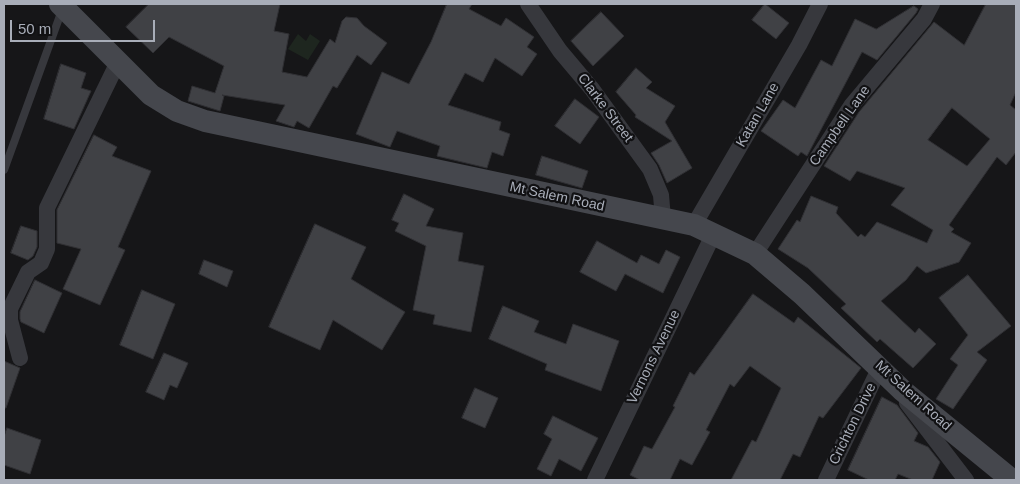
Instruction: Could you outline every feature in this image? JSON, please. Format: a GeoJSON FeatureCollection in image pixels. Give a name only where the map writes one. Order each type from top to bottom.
{"type":"FeatureCollection","features":[{"type":"Feature","properties":{"kind":"street","name":"Clarke Street"},"geometry":{"type":"LineString","coordinates":[[528,4],[560,51],[597,95],[650,169],[661,195],[663,219]]}},
{"type":"Feature","properties":{"kind":"street","name":"Katan Lane"},"geometry":{"type":"LineString","coordinates":[[694,224],[799,45],[820,4]]}},
{"type":"Feature","properties":{"kind":"street","name":"Campbell Lane"},"geometry":{"type":"LineString","coordinates":[[755,254],[851,106],[924,19],[932,4]]}},
{"type":"Feature","properties":{"kind":"street","name":"Mt Salem Road"},"geometry":{"type":"LineString","coordinates":[[62,6],[151,95],[177,112],[206,121],[663,219],[694,224],[714,233],[755,254],[802,294],[903,390],[1012,480]]}},
{"type":"Feature","properties":{"kind":"street"},"geometry":{"type":"LineString","coordinates":[[20,358],[10,309],[28,272],[42,264],[47,249],[47,208],[118,62]]}},
{"type":"Feature","properties":{"kind":"street","name":"Vernons Avenue"},"geometry":{"type":"LineString","coordinates":[[594,480],[714,233]]}},
{"type":"Feature","properties":{"kind":"street"},"geometry":{"type":"LineString","coordinates":[[880,368],[966,480]]}},
{"type":"Feature","properties":{"kind":"street","name":"Crichton Drive"},"geometry":{"type":"LineString","coordinates":[[826,480],[880,368]]}},
{"type":"Feature","properties":{"kind":"lane"},"geometry":{"type":"LineString","coordinates":[[4,170],[62,6]]}},
{"type":"Feature","properties":{"kind":"shaded area"},"geometry":{"type":"Polygon","coordinates":[[[298,34],[306,41],[310,34],[320,41],[308,60],[288,49],[298,34]]]}},
{"type":"Feature","properties":{"kind":"building"},"geometry":{"type":"Polygon","coordinates":[[[149,4],[280,4],[274,31],[289,34],[282,72],[307,77],[330,39],[335,43],[342,21],[346,17],[357,18],[364,26],[387,43],[371,65],[357,55],[337,88],[333,86],[309,128],[297,121],[294,127],[276,121],[285,105],[222,95],[224,96],[220,111],[188,101],[192,86],[215,93],[224,66],[169,37],[153,53],[126,27],[149,4]]]}},
{"type":"Feature","properties":{"kind":"building"},"geometry":{"type":"Polygon","coordinates":[[[447,4],[472,4],[469,9],[501,26],[506,18],[534,37],[527,47],[537,54],[522,76],[495,58],[483,82],[465,73],[448,105],[501,122],[499,130],[510,134],[503,156],[492,152],[487,168],[437,156],[440,146],[397,131],[390,147],[356,134],[382,72],[409,84],[431,42],[447,4]]]}},
{"type":"Feature","properties":{"kind":"building"},"geometry":{"type":"Polygon","coordinates":[[[765,4],[789,23],[776,39],[752,20],[765,4]]]}},
{"type":"Feature","properties":{"kind":"building"},"geometry":{"type":"Polygon","coordinates":[[[986,4],[1016,4],[1016,92],[1010,105],[1016,110],[1016,152],[1006,165],[997,157],[949,225],[954,229],[951,232],[971,243],[959,262],[926,273],[917,266],[906,280],[881,301],[915,333],[919,328],[936,344],[913,368],[880,339],[877,342],[841,308],[846,304],[808,268],[778,249],[797,220],[800,222],[811,196],[838,207],[836,213],[858,237],[861,234],[865,237],[877,222],[927,243],[933,230],[891,205],[905,188],[857,171],[850,181],[824,166],[859,112],[934,22],[964,45],[986,4]],[[952,108],[928,140],[967,166],[990,139],[952,108]]]}},
{"type":"Feature","properties":{"kind":"building"},"geometry":{"type":"Polygon","coordinates":[[[914,6],[918,9],[916,13],[877,60],[862,52],[807,156],[801,152],[798,156],[761,131],[783,100],[795,108],[821,60],[832,66],[855,19],[876,29],[914,6]]]}},
{"type":"Feature","properties":{"kind":"building"},"geometry":{"type":"Polygon","coordinates":[[[601,12],[624,36],[593,66],[571,41],[601,12]]]}},
{"type":"Feature","properties":{"kind":"building"},"geometry":{"type":"Polygon","coordinates":[[[61,64],[86,73],[81,88],[91,91],[74,129],[44,119],[61,64]]]}},
{"type":"Feature","properties":{"kind":"building"},"geometry":{"type":"Polygon","coordinates":[[[636,68],[652,82],[646,88],[675,106],[665,122],[692,168],[667,183],[651,153],[672,141],[635,117],[636,115],[616,92],[636,68]]]}},
{"type":"Feature","properties":{"kind":"building"},"geometry":{"type":"Polygon","coordinates":[[[575,99],[599,117],[580,144],[555,126],[575,99]]]}},
{"type":"Feature","properties":{"kind":"building"},"geometry":{"type":"Polygon","coordinates":[[[94,135],[117,147],[112,156],[151,171],[118,247],[125,250],[100,305],[63,289],[81,249],[57,243],[57,210],[94,135]]]}},
{"type":"Feature","properties":{"kind":"building"},"geometry":{"type":"Polygon","coordinates":[[[542,156],[588,171],[582,188],[536,175],[542,156]]]}},
{"type":"Feature","properties":{"kind":"building"},"geometry":{"type":"Polygon","coordinates":[[[404,194],[434,209],[426,226],[463,233],[458,261],[484,266],[471,332],[433,324],[435,315],[413,310],[426,246],[395,231],[399,223],[392,220],[404,194]]]}},
{"type":"Feature","properties":{"kind":"building"},"geometry":{"type":"Polygon","coordinates":[[[315,224],[366,247],[351,279],[405,312],[382,350],[333,320],[320,350],[269,327],[315,224]]]}},
{"type":"Feature","properties":{"kind":"building"},"geometry":{"type":"Polygon","coordinates":[[[21,226],[37,231],[37,247],[33,256],[28,260],[11,253],[21,226]]]}},
{"type":"Feature","properties":{"kind":"building"},"geometry":{"type":"Polygon","coordinates":[[[597,241],[637,263],[641,255],[659,264],[666,250],[680,257],[663,293],[625,274],[616,291],[580,272],[597,241]]]}},
{"type":"Feature","properties":{"kind":"building"},"geometry":{"type":"Polygon","coordinates":[[[204,260],[233,271],[227,287],[199,274],[204,260]]]}},
{"type":"Feature","properties":{"kind":"building"},"geometry":{"type":"Polygon","coordinates":[[[968,275],[1011,326],[977,352],[987,360],[953,409],[936,399],[958,365],[950,359],[968,335],[939,298],[968,275]]]}},
{"type":"Feature","properties":{"kind":"building"},"geometry":{"type":"Polygon","coordinates":[[[35,280],[62,293],[44,333],[21,322],[20,319],[20,312],[35,280]]]}},
{"type":"Feature","properties":{"kind":"building"},"geometry":{"type":"Polygon","coordinates":[[[142,290],[175,304],[153,359],[120,345],[142,290]]]}},
{"type":"Feature","properties":{"kind":"building"},"geometry":{"type":"Polygon","coordinates":[[[753,294],[794,323],[798,317],[861,368],[823,418],[819,416],[800,457],[793,454],[780,480],[731,480],[752,440],[756,442],[781,388],[750,366],[734,387],[730,384],[706,430],[710,432],[692,465],[680,459],[670,480],[640,480],[630,475],[644,446],[652,449],[675,407],[673,406],[690,372],[694,375],[753,294]]]}},
{"type":"Feature","properties":{"kind":"building"},"geometry":{"type":"Polygon","coordinates":[[[503,306],[539,321],[534,332],[566,344],[573,324],[619,341],[601,391],[545,370],[547,364],[489,339],[503,306]]]}},
{"type":"Feature","properties":{"kind":"building"},"geometry":{"type":"Polygon","coordinates":[[[164,353],[188,363],[177,388],[170,385],[164,400],[146,392],[164,353]]]}},
{"type":"Feature","properties":{"kind":"building"},"geometry":{"type":"Polygon","coordinates":[[[4,361],[20,368],[6,408],[4,408],[4,361]]]}},
{"type":"Feature","properties":{"kind":"building"},"geometry":{"type":"Polygon","coordinates":[[[475,388],[498,398],[485,428],[462,418],[475,388]]]}},
{"type":"Feature","properties":{"kind":"building"},"geometry":{"type":"Polygon","coordinates":[[[882,397],[897,405],[918,433],[914,441],[928,447],[940,462],[932,480],[913,480],[898,474],[895,480],[869,480],[848,470],[882,397]]]}},
{"type":"Feature","properties":{"kind":"building"},"geometry":{"type":"Polygon","coordinates":[[[553,416],[598,438],[581,471],[559,459],[551,476],[537,469],[552,439],[544,434],[553,416]]]}},
{"type":"Feature","properties":{"kind":"building"},"geometry":{"type":"Polygon","coordinates":[[[7,428],[41,440],[30,474],[4,465],[4,437],[7,428]]]}}]}
